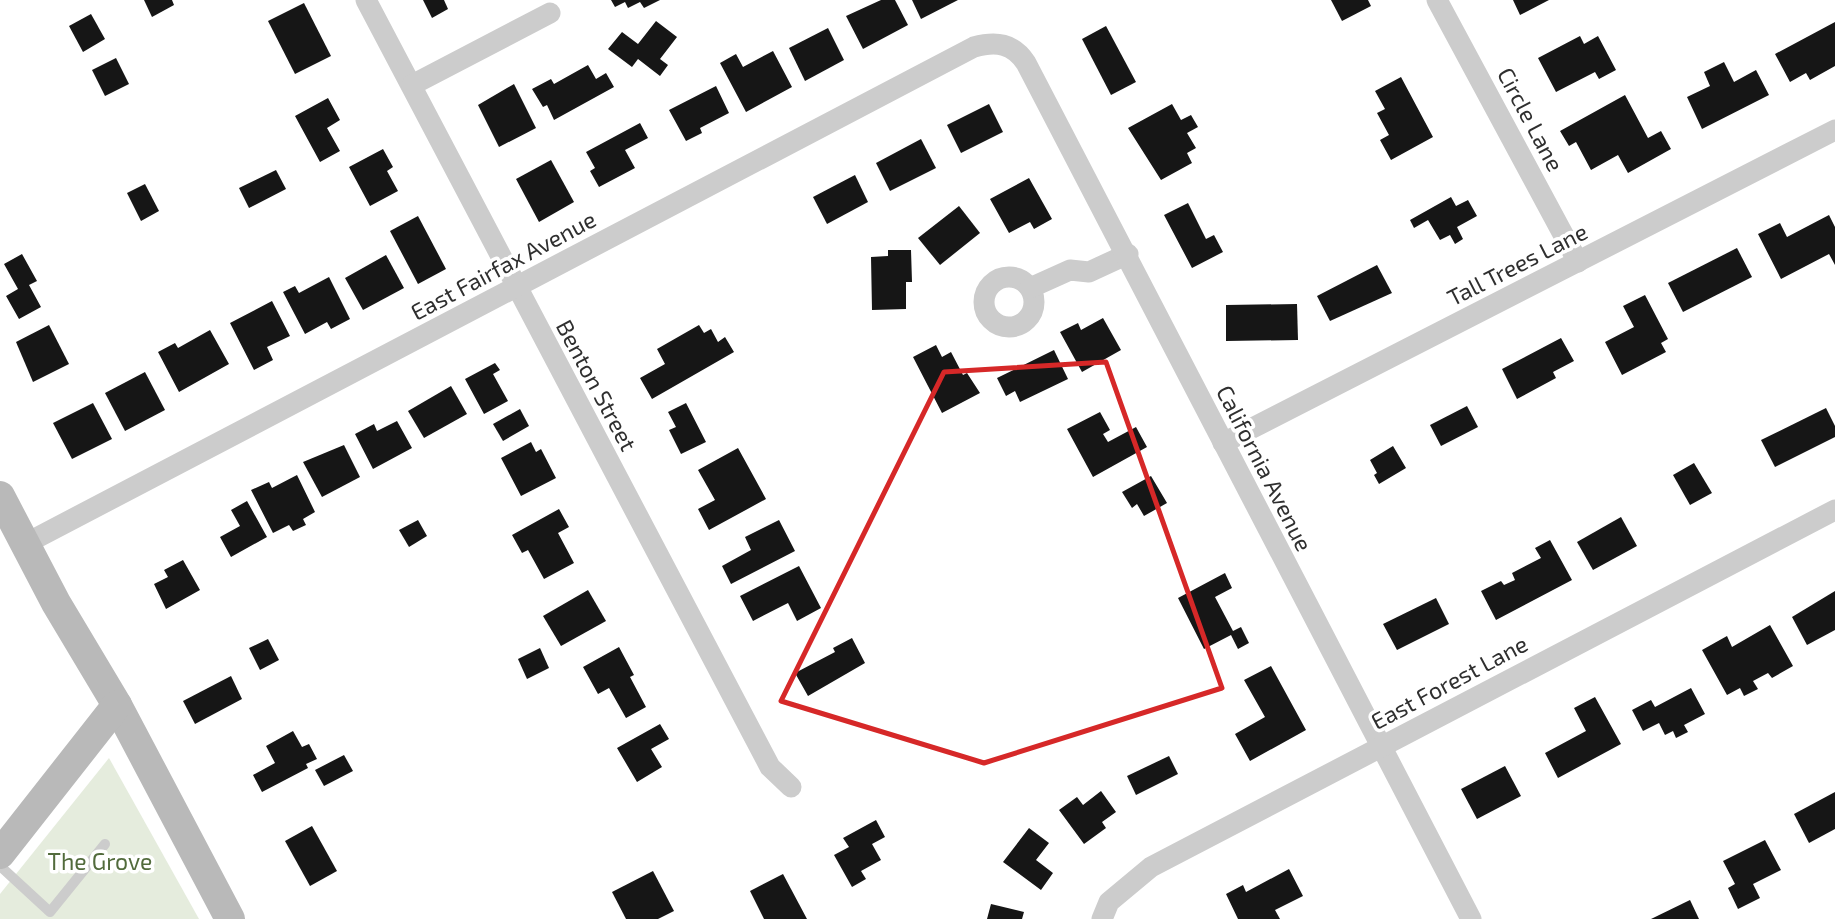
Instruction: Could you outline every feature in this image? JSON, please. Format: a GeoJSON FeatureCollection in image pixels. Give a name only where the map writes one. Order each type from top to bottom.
{"type":"FeatureCollection","features":[{"type":"Feature","properties":{"kind":"main road"},"geometry":{"type":"LineString","coordinates":[[0,496],[117,705],[230,919]]}},
{"type":"Feature","properties":{"kind":"main road"},"geometry":{"type":"LineString","coordinates":[[0,854],[117,705]]}},
{"type":"Feature","properties":{"kind":"street","name":"Benton Street"},"geometry":{"type":"LineString","coordinates":[[366,0],[770,767],[791,787]]}},
{"type":"Feature","properties":{"kind":"street","name":"Circle Lane"},"geometry":{"type":"LineString","coordinates":[[1437,0],[1578,262]]}},
{"type":"Feature","properties":{"kind":"street"},"geometry":{"type":"LineString","coordinates":[[412,85],[550,13]]}},
{"type":"Feature","properties":{"kind":"street","name":"East Fairfax Avenue"},"geometry":{"type":"LineString","coordinates":[[25,544],[974,47],[991,42],[1007,46]]}},
{"type":"Feature","properties":{"kind":"street","name":"California Avenue"},"geometry":{"type":"LineString","coordinates":[[1007,46],[1019,52],[1026,63],[1128,254],[1380,748],[1471,919]]}},
{"type":"Feature","properties":{"kind":"street","name":"Tall Trees Lane"},"geometry":{"type":"LineString","coordinates":[[1223,443],[1835,130]]}},
{"type":"Feature","properties":{"kind":"street"},"geometry":{"type":"LineString","coordinates":[[1030,288],[1070,270],[1089,272],[1128,254]]}},
{"type":"Feature","properties":{"kind":"street","name":"East Forest Lane"},"geometry":{"type":"LineString","coordinates":[[1102,919],[1109,902],[1151,867],[1835,510]]}},
{"type":"Feature","properties":{"kind":"lane"},"geometry":{"type":"LineString","coordinates":[[0,866],[47,915],[105,844]]}},
{"type":"Feature","properties":{"kind":"highlighted area"},"geometry":{"type":"Polygon","coordinates":[[[1106,362],[1222,688],[984,763],[781,701],[944,372],[1106,362]]]}},
{"type":"Feature","properties":{"kind":"green space","name":"The Grove"},"geometry":{"type":"Polygon","coordinates":[[[109,758],[199,919],[0,919],[0,894],[109,758]]]}},
{"type":"Feature","properties":{"kind":"building"},"geometry":{"type":"Polygon","coordinates":[[[144,0],[172,0],[174,5],[152,17],[144,0]]]}},
{"type":"Feature","properties":{"kind":"building"},"geometry":{"type":"Polygon","coordinates":[[[423,0],[444,0],[448,9],[432,18],[423,0]]]}},
{"type":"Feature","properties":{"kind":"building"},"geometry":{"type":"Polygon","coordinates":[[[611,0],[660,0],[644,8],[640,2],[628,8],[625,2],[615,7],[611,0]]]}},
{"type":"Feature","properties":{"kind":"building"},"geometry":{"type":"Polygon","coordinates":[[[881,0],[895,0],[908,25],[863,49],[846,16],[881,0]]]}},
{"type":"Feature","properties":{"kind":"building"},"geometry":{"type":"Polygon","coordinates":[[[912,0],[958,0],[921,19],[912,0]]]}},
{"type":"Feature","properties":{"kind":"building"},"geometry":{"type":"Polygon","coordinates":[[[1331,0],[1368,0],[1371,6],[1342,21],[1331,0]]]}},
{"type":"Feature","properties":{"kind":"building"},"geometry":{"type":"Polygon","coordinates":[[[1513,0],[1549,0],[1520,15],[1513,0]]]}},
{"type":"Feature","properties":{"kind":"building"},"geometry":{"type":"Polygon","coordinates":[[[304,3],[331,56],[295,74],[268,21],[304,3]]]}},
{"type":"Feature","properties":{"kind":"building"},"geometry":{"type":"Polygon","coordinates":[[[91,14],[105,39],[83,52],[69,26],[91,14]]]}},
{"type":"Feature","properties":{"kind":"building"},"geometry":{"type":"Polygon","coordinates":[[[656,21],[677,37],[660,59],[668,65],[660,76],[638,59],[632,67],[608,49],[622,32],[638,44],[656,21]]]}},
{"type":"Feature","properties":{"kind":"building"},"geometry":{"type":"Polygon","coordinates":[[[1835,22],[1835,66],[1810,80],[1806,73],[1790,82],[1775,54],[1835,22]]]}},
{"type":"Feature","properties":{"kind":"building"},"geometry":{"type":"Polygon","coordinates":[[[1106,26],[1136,82],[1111,95],[1082,39],[1106,26]]]}},
{"type":"Feature","properties":{"kind":"building"},"geometry":{"type":"Polygon","coordinates":[[[828,28],[844,60],[805,81],[789,48],[828,28]]]}},
{"type":"Feature","properties":{"kind":"building"},"geometry":{"type":"Polygon","coordinates":[[[1580,36],[1584,44],[1598,36],[1616,70],[1599,79],[1595,72],[1556,92],[1538,58],[1580,36]]]}},
{"type":"Feature","properties":{"kind":"building"},"geometry":{"type":"Polygon","coordinates":[[[773,51],[792,87],[746,112],[720,63],[736,54],[743,67],[773,51]]]}},
{"type":"Feature","properties":{"kind":"building"},"geometry":{"type":"Polygon","coordinates":[[[116,58],[129,84],[105,96],[92,70],[116,58]]]}},
{"type":"Feature","properties":{"kind":"building"},"geometry":{"type":"Polygon","coordinates":[[[1724,62],[1734,82],[1756,70],[1769,95],[1702,129],[1687,97],[1710,86],[1704,72],[1724,62]]]}},
{"type":"Feature","properties":{"kind":"building"},"geometry":{"type":"Polygon","coordinates":[[[588,65],[596,79],[606,73],[614,87],[554,120],[547,105],[543,107],[532,89],[551,79],[554,84],[588,65]]]}},
{"type":"Feature","properties":{"kind":"building"},"geometry":{"type":"Polygon","coordinates":[[[1401,77],[1433,137],[1391,160],[1380,140],[1389,135],[1377,113],[1385,109],[1375,91],[1401,77]]]}},
{"type":"Feature","properties":{"kind":"building"},"geometry":{"type":"Polygon","coordinates":[[[514,84],[536,128],[499,147],[478,105],[514,84]]]}},
{"type":"Feature","properties":{"kind":"building"},"geometry":{"type":"Polygon","coordinates":[[[716,86],[729,113],[700,128],[702,133],[686,141],[669,110],[716,86]]]}},
{"type":"Feature","properties":{"kind":"building"},"geometry":{"type":"Polygon","coordinates":[[[1625,95],[1648,138],[1661,131],[1671,149],[1628,173],[1618,155],[1591,170],[1576,142],[1569,146],[1560,131],[1625,95]]]}},
{"type":"Feature","properties":{"kind":"building"},"geometry":{"type":"Polygon","coordinates":[[[328,98],[340,120],[327,128],[340,151],[320,162],[295,116],[328,98]]]}},
{"type":"Feature","properties":{"kind":"building"},"geometry":{"type":"Polygon","coordinates":[[[989,104],[1003,132],[961,153],[947,125],[989,104]]]}},
{"type":"Feature","properties":{"kind":"building"},"geometry":{"type":"Polygon","coordinates":[[[1172,104],[1181,120],[1191,115],[1198,127],[1187,133],[1196,148],[1187,153],[1192,163],[1161,180],[1128,128],[1172,104]]]}},
{"type":"Feature","properties":{"kind":"building"},"geometry":{"type":"Polygon","coordinates":[[[640,123],[648,138],[625,150],[635,168],[599,187],[590,171],[595,168],[586,152],[640,123]]]}},
{"type":"Feature","properties":{"kind":"building"},"geometry":{"type":"Polygon","coordinates":[[[921,139],[936,168],[890,191],[876,163],[921,139]]]}},
{"type":"Feature","properties":{"kind":"building"},"geometry":{"type":"Polygon","coordinates":[[[383,149],[393,167],[387,171],[398,191],[370,206],[349,167],[383,149]]]}},
{"type":"Feature","properties":{"kind":"building"},"geometry":{"type":"Polygon","coordinates":[[[551,160],[574,202],[539,222],[516,179],[551,160]]]}},
{"type":"Feature","properties":{"kind":"building"},"geometry":{"type":"Polygon","coordinates":[[[276,170],[286,189],[249,208],[239,188],[276,170]]]}},
{"type":"Feature","properties":{"kind":"building"},"geometry":{"type":"Polygon","coordinates":[[[855,175],[868,202],[827,224],[813,197],[855,175]]]}},
{"type":"Feature","properties":{"kind":"building"},"geometry":{"type":"Polygon","coordinates":[[[1029,178],[1052,219],[1034,229],[1030,222],[1009,233],[990,199],[1029,178]]]}},
{"type":"Feature","properties":{"kind":"building"},"geometry":{"type":"Polygon","coordinates":[[[145,184],[159,211],[141,221],[127,193],[145,184]]]}},
{"type":"Feature","properties":{"kind":"building"},"geometry":{"type":"Polygon","coordinates":[[[1451,197],[1456,206],[1468,200],[1477,216],[1457,227],[1463,239],[1455,244],[1450,235],[1440,240],[1428,220],[1414,228],[1410,220],[1451,197]]]}},
{"type":"Feature","properties":{"kind":"building"},"geometry":{"type":"Polygon","coordinates":[[[1188,203],[1206,239],[1214,235],[1223,252],[1192,268],[1164,215],[1188,203]]]}},
{"type":"Feature","properties":{"kind":"building"},"geometry":{"type":"Polygon","coordinates":[[[959,206],[980,233],[940,265],[918,238],[959,206]]]}},
{"type":"Feature","properties":{"kind":"building"},"geometry":{"type":"Polygon","coordinates":[[[1829,215],[1835,227],[1835,265],[1829,254],[1781,279],[1758,234],[1780,223],[1787,237],[1829,215]]]}},
{"type":"Feature","properties":{"kind":"building"},"geometry":{"type":"Polygon","coordinates":[[[418,216],[446,269],[418,284],[390,231],[418,216]]]}},
{"type":"Feature","properties":{"kind":"building"},"geometry":{"type":"Polygon","coordinates":[[[1737,248],[1752,277],[1683,312],[1668,283],[1737,248]]]}},
{"type":"Feature","properties":{"kind":"building"},"geometry":{"type":"Polygon","coordinates":[[[888,250],[911,250],[912,282],[906,282],[906,309],[872,310],[871,257],[888,256],[888,250]]]}},
{"type":"Feature","properties":{"kind":"building"},"geometry":{"type":"Polygon","coordinates":[[[22,254],[37,281],[29,285],[41,307],[19,319],[6,296],[18,289],[4,264],[22,254]]]}},
{"type":"Feature","properties":{"kind":"building"},"geometry":{"type":"Polygon","coordinates":[[[386,255],[404,288],[363,310],[345,278],[386,255]]]}},
{"type":"Feature","properties":{"kind":"building"},"geometry":{"type":"Polygon","coordinates":[[[1377,265],[1392,293],[1330,321],[1317,296],[1377,265]]]}},
{"type":"Feature","properties":{"kind":"building"},"geometry":{"type":"Polygon","coordinates":[[[329,277],[350,319],[331,329],[327,322],[305,334],[283,292],[295,286],[299,293],[329,277]]]}},
{"type":"Feature","properties":{"kind":"building"},"geometry":{"type":"Polygon","coordinates":[[[1645,295],[1668,339],[1661,343],[1666,352],[1622,375],[1605,342],[1634,327],[1623,306],[1645,295]]]}},
{"type":"Feature","properties":{"kind":"building"},"geometry":{"type":"Polygon","coordinates":[[[272,301],[290,336],[267,347],[273,360],[254,370],[230,323],[272,301]]]}},
{"type":"Feature","properties":{"kind":"building"},"geometry":{"type":"Polygon","coordinates":[[[1297,304],[1298,340],[1226,341],[1226,305],[1297,304]]]}},
{"type":"Feature","properties":{"kind":"building"},"geometry":{"type":"Polygon","coordinates":[[[1103,318],[1121,350],[1082,372],[1060,332],[1078,323],[1081,330],[1103,318]]]}},
{"type":"Feature","properties":{"kind":"building"},"geometry":{"type":"Polygon","coordinates":[[[49,325],[69,364],[33,382],[16,342],[49,325]]]}},
{"type":"Feature","properties":{"kind":"building"},"geometry":{"type":"Polygon","coordinates":[[[699,325],[704,333],[711,329],[718,342],[725,337],[734,352],[652,399],[640,378],[665,364],[657,349],[699,325]]]}},
{"type":"Feature","properties":{"kind":"building"},"geometry":{"type":"Polygon","coordinates":[[[210,330],[229,364],[179,392],[158,352],[175,343],[178,348],[210,330]]]}},
{"type":"Feature","properties":{"kind":"building"},"geometry":{"type":"Polygon","coordinates":[[[1561,338],[1574,361],[1553,372],[1556,378],[1517,399],[1502,369],[1561,338]]]}},
{"type":"Feature","properties":{"kind":"building"},"geometry":{"type":"Polygon","coordinates":[[[936,345],[942,357],[951,352],[963,375],[967,373],[980,393],[942,413],[913,357],[936,345]]]}},
{"type":"Feature","properties":{"kind":"building"},"geometry":{"type":"Polygon","coordinates":[[[1054,350],[1068,379],[1020,402],[1015,391],[1006,396],[997,378],[1054,350]]]}},
{"type":"Feature","properties":{"kind":"building"},"geometry":{"type":"Polygon","coordinates":[[[495,363],[500,370],[493,374],[508,401],[484,414],[465,379],[495,363]]]}},
{"type":"Feature","properties":{"kind":"building"},"geometry":{"type":"Polygon","coordinates":[[[145,372],[165,410],[125,431],[105,393],[145,372]]]}},
{"type":"Feature","properties":{"kind":"building"},"geometry":{"type":"Polygon","coordinates":[[[451,386],[467,414],[424,438],[408,411],[451,386]]]}},
{"type":"Feature","properties":{"kind":"building"},"geometry":{"type":"Polygon","coordinates":[[[93,403],[112,439],[72,459],[53,423],[93,403]]]}},
{"type":"Feature","properties":{"kind":"building"},"geometry":{"type":"Polygon","coordinates":[[[686,403],[706,442],[681,454],[669,430],[676,427],[668,412],[686,403]]]}},
{"type":"Feature","properties":{"kind":"building"},"geometry":{"type":"Polygon","coordinates":[[[1467,406],[1478,427],[1441,446],[1430,425],[1467,406]]]}},
{"type":"Feature","properties":{"kind":"building"},"geometry":{"type":"Polygon","coordinates":[[[1826,408],[1835,426],[1835,437],[1775,467],[1761,440],[1826,408]]]}},
{"type":"Feature","properties":{"kind":"building"},"geometry":{"type":"Polygon","coordinates":[[[520,409],[529,426],[503,441],[493,424],[520,409]]]}},
{"type":"Feature","properties":{"kind":"building"},"geometry":{"type":"Polygon","coordinates":[[[1100,412],[1110,430],[1103,434],[1108,442],[1136,427],[1147,447],[1093,477],[1067,429],[1100,412]]]}},
{"type":"Feature","properties":{"kind":"building"},"geometry":{"type":"Polygon","coordinates":[[[397,421],[412,448],[373,469],[355,434],[374,424],[377,431],[397,421]]]}},
{"type":"Feature","properties":{"kind":"building"},"geometry":{"type":"Polygon","coordinates":[[[531,442],[536,452],[541,449],[556,478],[521,496],[501,458],[531,442]]]}},
{"type":"Feature","properties":{"kind":"building"},"geometry":{"type":"Polygon","coordinates":[[[344,445],[360,477],[322,497],[303,462],[344,445]]]}},
{"type":"Feature","properties":{"kind":"building"},"geometry":{"type":"Polygon","coordinates":[[[1393,446],[1406,468],[1379,484],[1370,460],[1393,446]]]}},
{"type":"Feature","properties":{"kind":"building"},"geometry":{"type":"Polygon","coordinates":[[[738,448],[766,499],[709,530],[698,509],[715,500],[698,470],[738,448]]]}},
{"type":"Feature","properties":{"kind":"building"},"geometry":{"type":"Polygon","coordinates":[[[1694,463],[1712,493],[1690,505],[1673,475],[1694,463]]]}},
{"type":"Feature","properties":{"kind":"building"},"geometry":{"type":"Polygon","coordinates":[[[297,475],[315,512],[303,519],[306,525],[293,531],[289,525],[273,533],[251,490],[269,482],[272,488],[297,475]]]}},
{"type":"Feature","properties":{"kind":"building"},"geometry":{"type":"Polygon","coordinates":[[[1151,476],[1167,503],[1144,516],[1137,504],[1132,508],[1122,492],[1151,476]]]}},
{"type":"Feature","properties":{"kind":"building"},"geometry":{"type":"Polygon","coordinates":[[[247,501],[267,537],[231,557],[220,537],[240,526],[231,510],[247,501]]]}},
{"type":"Feature","properties":{"kind":"building"},"geometry":{"type":"Polygon","coordinates":[[[559,509],[569,527],[558,533],[574,563],[544,579],[528,550],[522,553],[512,535],[559,509]]]}},
{"type":"Feature","properties":{"kind":"building"},"geometry":{"type":"Polygon","coordinates":[[[1621,517],[1637,546],[1593,570],[1577,542],[1621,517]]]}},
{"type":"Feature","properties":{"kind":"building"},"geometry":{"type":"Polygon","coordinates":[[[418,520],[427,536],[409,547],[399,530],[418,520]]]}},
{"type":"Feature","properties":{"kind":"building"},"geometry":{"type":"Polygon","coordinates":[[[779,520],[795,551],[731,584],[722,566],[751,550],[745,537],[779,520]]]}},
{"type":"Feature","properties":{"kind":"building"},"geometry":{"type":"Polygon","coordinates":[[[1550,540],[1572,580],[1496,620],[1481,591],[1501,581],[1504,585],[1515,580],[1512,573],[1541,558],[1535,548],[1550,540]]]}},
{"type":"Feature","properties":{"kind":"building"},"geometry":{"type":"Polygon","coordinates":[[[183,560],[200,590],[166,609],[154,584],[168,577],[164,570],[183,560]]]}},
{"type":"Feature","properties":{"kind":"building"},"geometry":{"type":"Polygon","coordinates":[[[799,566],[821,608],[797,621],[788,603],[753,621],[740,596],[799,566]]]}},
{"type":"Feature","properties":{"kind":"building"},"geometry":{"type":"Polygon","coordinates":[[[1225,573],[1232,588],[1215,597],[1233,631],[1241,627],[1249,643],[1238,649],[1231,635],[1204,649],[1178,598],[1225,573]]]}},
{"type":"Feature","properties":{"kind":"building"},"geometry":{"type":"Polygon","coordinates":[[[588,590],[606,621],[561,646],[543,616],[588,590]]]}},
{"type":"Feature","properties":{"kind":"building"},"geometry":{"type":"Polygon","coordinates":[[[1835,591],[1835,630],[1807,645],[1792,617],[1835,591]]]}},
{"type":"Feature","properties":{"kind":"building"},"geometry":{"type":"Polygon","coordinates":[[[1436,598],[1449,624],[1397,650],[1383,624],[1436,598]]]}},
{"type":"Feature","properties":{"kind":"building"},"geometry":{"type":"Polygon","coordinates":[[[1770,625],[1793,666],[1772,678],[1768,673],[1753,681],[1758,689],[1744,696],[1740,688],[1727,695],[1702,650],[1727,636],[1732,647],[1770,625]]]}},
{"type":"Feature","properties":{"kind":"building"},"geometry":{"type":"Polygon","coordinates":[[[852,638],[865,663],[808,696],[795,673],[835,652],[833,648],[852,638]]]}},
{"type":"Feature","properties":{"kind":"building"},"geometry":{"type":"Polygon","coordinates":[[[268,639],[279,660],[260,670],[249,648],[268,639]]]}},
{"type":"Feature","properties":{"kind":"building"},"geometry":{"type":"Polygon","coordinates":[[[619,647],[634,675],[630,677],[646,707],[626,718],[609,688],[598,694],[583,667],[619,647]]]}},
{"type":"Feature","properties":{"kind":"building"},"geometry":{"type":"Polygon","coordinates":[[[540,648],[549,668],[527,679],[518,659],[540,648]]]}},
{"type":"Feature","properties":{"kind":"building"},"geometry":{"type":"Polygon","coordinates":[[[1271,666],[1306,730],[1250,761],[1235,734],[1265,717],[1244,680],[1271,666]]]}},
{"type":"Feature","properties":{"kind":"building"},"geometry":{"type":"Polygon","coordinates":[[[231,676],[242,699],[195,724],[183,701],[231,676]]]}},
{"type":"Feature","properties":{"kind":"building"},"geometry":{"type":"Polygon","coordinates":[[[1691,688],[1705,714],[1684,725],[1688,732],[1676,738],[1673,731],[1665,735],[1659,723],[1643,731],[1632,710],[1651,700],[1655,707],[1691,688]]]}},
{"type":"Feature","properties":{"kind":"building"},"geometry":{"type":"Polygon","coordinates":[[[1595,697],[1621,744],[1558,778],[1545,753],[1586,731],[1574,708],[1595,697]]]}},
{"type":"Feature","properties":{"kind":"building"},"geometry":{"type":"Polygon","coordinates":[[[660,724],[669,739],[651,749],[662,767],[637,782],[617,748],[660,724]]]}},
{"type":"Feature","properties":{"kind":"building"},"geometry":{"type":"Polygon","coordinates":[[[293,731],[302,747],[309,744],[317,759],[306,764],[308,768],[262,792],[253,775],[275,763],[266,746],[293,731]]]}},
{"type":"Feature","properties":{"kind":"building"},"geometry":{"type":"Polygon","coordinates":[[[344,755],[353,771],[324,786],[315,770],[344,755]]]}},
{"type":"Feature","properties":{"kind":"building"},"geometry":{"type":"Polygon","coordinates":[[[1169,756],[1178,774],[1136,795],[1127,776],[1169,756]]]}},
{"type":"Feature","properties":{"kind":"building"},"geometry":{"type":"Polygon","coordinates":[[[1505,766],[1521,796],[1477,819],[1461,789],[1505,766]]]}},
{"type":"Feature","properties":{"kind":"building"},"geometry":{"type":"Polygon","coordinates":[[[1101,791],[1116,812],[1102,822],[1106,828],[1084,844],[1059,810],[1077,797],[1083,805],[1101,791]]]}},
{"type":"Feature","properties":{"kind":"building"},"geometry":{"type":"Polygon","coordinates":[[[1835,792],[1835,829],[1809,843],[1794,814],[1835,792]]]}},
{"type":"Feature","properties":{"kind":"building"},"geometry":{"type":"Polygon","coordinates":[[[876,820],[885,837],[872,844],[881,860],[861,871],[866,879],[852,887],[834,855],[849,847],[843,838],[876,820]]]}},
{"type":"Feature","properties":{"kind":"building"},"geometry":{"type":"Polygon","coordinates":[[[312,826],[337,871],[310,886],[285,841],[312,826]]]}},
{"type":"Feature","properties":{"kind":"building"},"geometry":{"type":"Polygon","coordinates":[[[1029,828],[1049,843],[1036,860],[1053,873],[1041,890],[1003,862],[1029,828]]]}},
{"type":"Feature","properties":{"kind":"building"},"geometry":{"type":"Polygon","coordinates":[[[1765,840],[1781,870],[1753,884],[1760,898],[1738,909],[1728,888],[1735,884],[1723,861],[1765,840]]]}},
{"type":"Feature","properties":{"kind":"building"},"geometry":{"type":"Polygon","coordinates":[[[1289,869],[1303,896],[1275,910],[1280,919],[1238,919],[1226,894],[1243,885],[1246,892],[1289,869]]]}},
{"type":"Feature","properties":{"kind":"building"},"geometry":{"type":"Polygon","coordinates":[[[653,871],[674,911],[658,919],[626,919],[612,892],[653,871]]]}},
{"type":"Feature","properties":{"kind":"building"},"geometry":{"type":"Polygon","coordinates":[[[783,874],[807,919],[764,919],[750,891],[783,874]]]}},
{"type":"Feature","properties":{"kind":"building"},"geometry":{"type":"Polygon","coordinates":[[[1690,900],[1699,919],[1651,919],[1690,900]]]}},
{"type":"Feature","properties":{"kind":"building"},"geometry":{"type":"Polygon","coordinates":[[[991,904],[1024,912],[1022,919],[987,919],[991,904]]]}}]}
